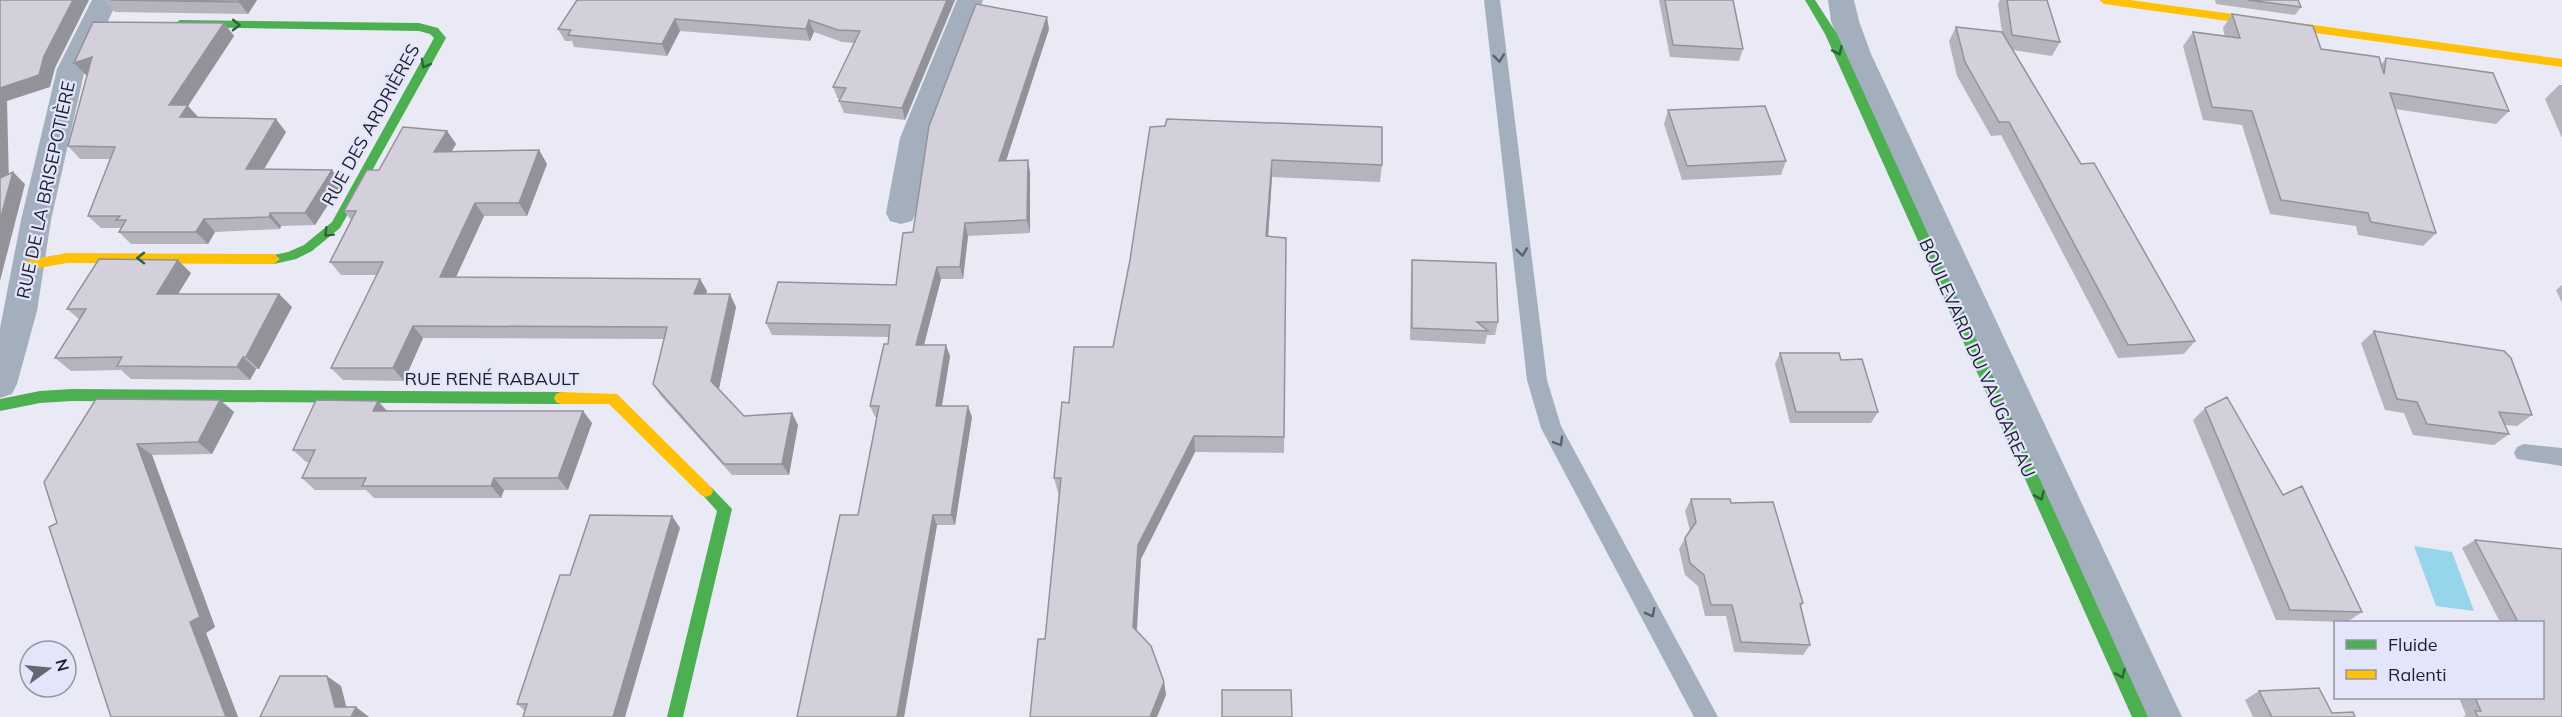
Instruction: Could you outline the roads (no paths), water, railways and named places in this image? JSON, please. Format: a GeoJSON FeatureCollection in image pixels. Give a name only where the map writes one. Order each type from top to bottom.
{"type":"FeatureCollection","features":[{"type":"Feature","properties":{"kind":"street"},"geometry":{"type":"LineString","coordinates":[[901,213],[915,138],[970,0]]}},
{"type":"Feature","properties":{"kind":"street","name":"BOULEVARD DU VAUGAREAU"},"geometry":{"type":"LineString","coordinates":[[1810,0],[1831,34],[2140,717]]}},
{"type":"Feature","properties":{"kind":"street","name":"BOULEVARD DU VAUGAREAU"},"geometry":{"type":"LineString","coordinates":[[1841,0],[1845,21],[1857,54],[2162,717]]}},
{"type":"Feature","properties":{"kind":"street"},"geometry":{"type":"LineString","coordinates":[[2104,0],[2562,63]]}},
{"type":"Feature","properties":{"kind":"street","name":"RUE DE LA BRISEPOTIÈRE"},"geometry":{"type":"LineString","coordinates":[[2,372],[21,311],[28,265],[71,69],[101,16]]}},
{"type":"Feature","properties":{"kind":"street","name":"RUE DES ARDRIÈRES"},"geometry":{"type":"LineString","coordinates":[[28,265],[67,258],[282,259],[324,239],[336,225],[440,39],[434,30],[419,27],[162,24]]}},
{"type":"Feature","properties":{"kind":"street","name":"RUE RENÉ RABAULT"},"geometry":{"type":"LineString","coordinates":[[0,405],[72,395],[612,398],[725,509],[675,717]]}},
{"type":"Feature","properties":{"kind":"lane"},"geometry":{"type":"LineString","coordinates":[[1492,0],[1537,380],[1551,428],[1706,717]]}},
{"type":"Feature","properties":{"kind":"lane"},"geometry":{"type":"LineString","coordinates":[[2524,453],[2562,457]]}},
{"type":"Feature","properties":{"kind":"water"},"geometry":{"type":"Polygon","coordinates":[[[2414,546],[2452,552],[2474,611],[2436,606],[2414,546]]]}}]}
